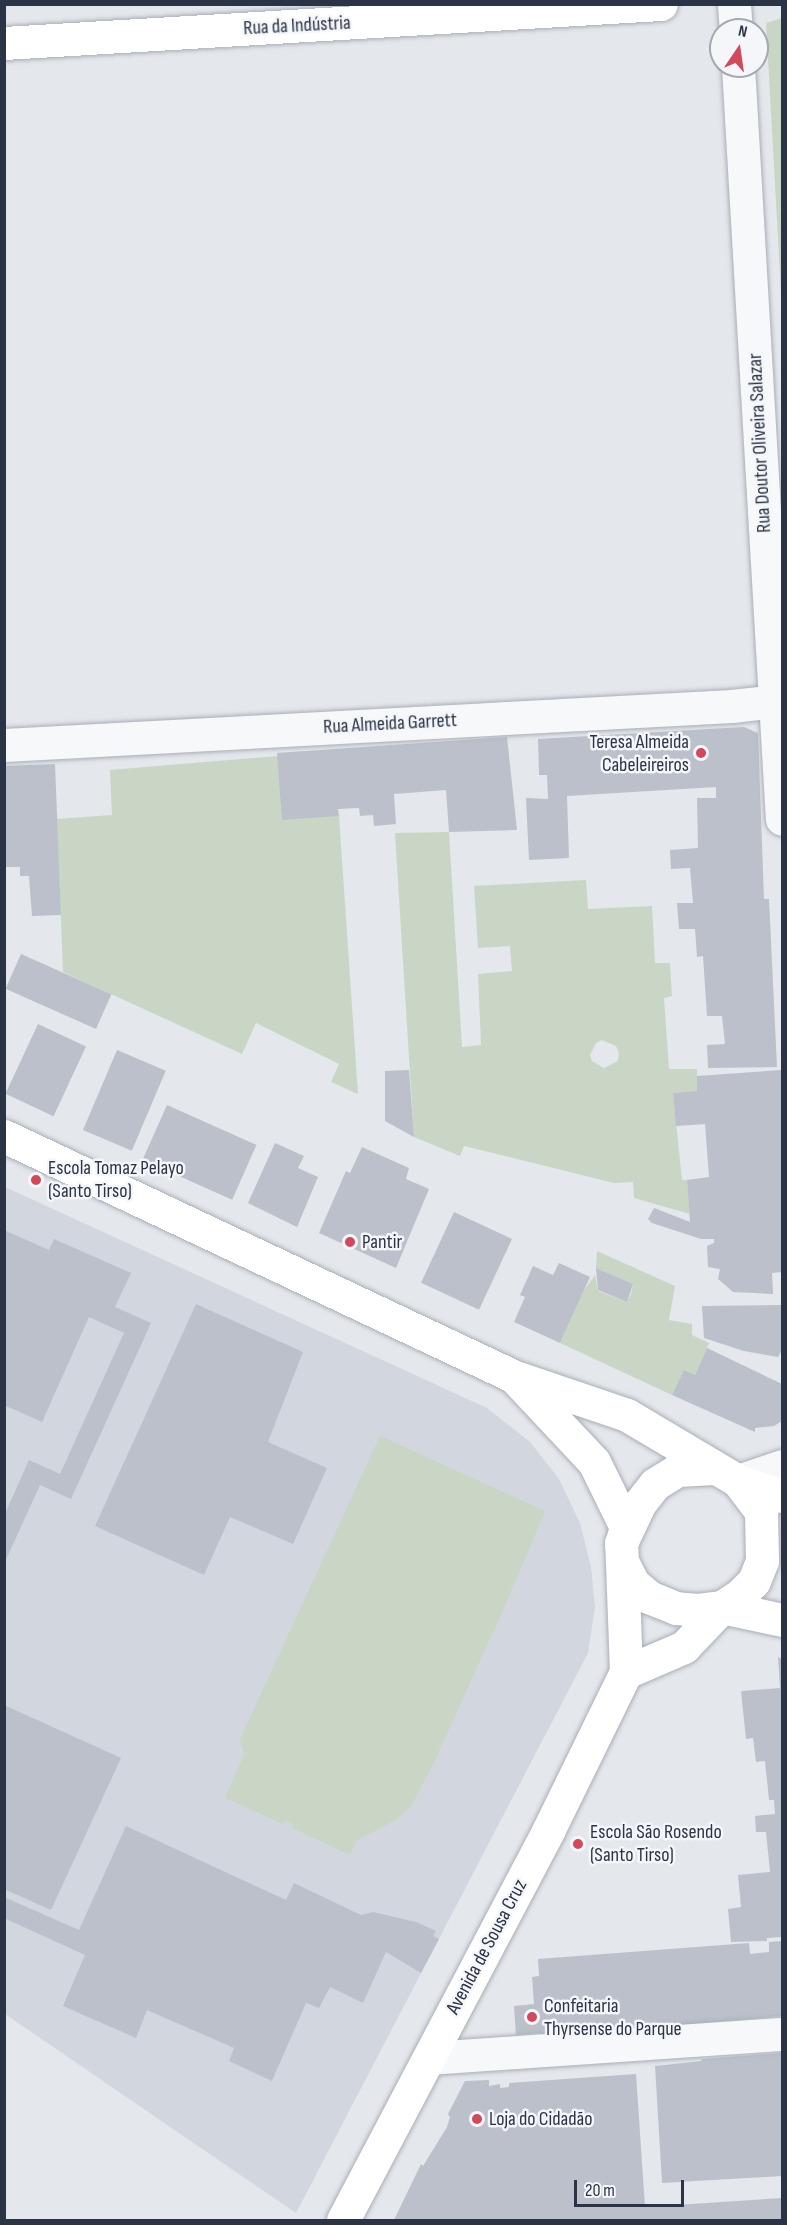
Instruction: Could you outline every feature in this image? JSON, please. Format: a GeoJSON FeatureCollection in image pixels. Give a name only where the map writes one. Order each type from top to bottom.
{"type":"FeatureCollection","features":[{"type":"Feature","properties":{"kind":"street","name":"Rua da Indústria"},"geometry":{"type":"LineString","coordinates":[[4,43],[661,4]]}},
{"type":"Feature","properties":{"kind":"street","name":"Rua Doutor Oliveira Salazar"},"geometry":{"type":"LineString","coordinates":[[739,78],[783,819]]}},
{"type":"Feature","properties":{"kind":"street","name":"Rua Almeida Garrett"},"geometry":{"type":"LineString","coordinates":[[4,745],[732,706],[775,701]]}},
{"type":"Feature","properties":{"kind":"street"},"geometry":{"type":"LineString","coordinates":[[4,1136],[515,1377],[627,1415],[726,1475],[783,1496]]}},
{"type":"Feature","properties":{"kind":"street"},"geometry":{"type":"LineString","coordinates":[[515,1377],[594,1462],[626,1527]]}},
{"type":"Feature","properties":{"kind":"street"},"geometry":{"type":"LineString","coordinates":[[783,1466],[726,1475],[677,1470],[655,1484],[640,1503],[626,1527],[621,1543],[622,1561],[633,1584],[649,1597],[676,1608],[698,1611],[722,1606],[783,1620]]}},
{"type":"Feature","properties":{"kind":"street"},"geometry":{"type":"LineString","coordinates":[[626,1672],[684,1647],[722,1606],[740,1595],[754,1581],[762,1561],[761,1512],[726,1475]]}},
{"type":"Feature","properties":{"kind":"street","name":"Avenida de Sousa Cruz"},"geometry":{"type":"LineString","coordinates":[[344,2220],[548,1831],[626,1672],[622,1561]]}},
{"type":"Feature","properties":{"kind":"street"},"geometry":{"type":"LineString","coordinates":[[429,2058],[783,2034]]}},
{"type":"Feature","properties":{"kind":"shaded area"},"geometry":{"type":"Polygon","coordinates":[[[5,1187],[487,1408],[530,1442],[559,1479],[580,1523],[591,1567],[595,1607],[588,1653],[296,2213],[5,2014],[5,1187]]]}},
{"type":"Feature","properties":{"kind":"green space"},"geometry":{"type":"Polygon","coordinates":[[[782,18],[782,310],[769,77],[769,22],[782,18]]]}},
{"type":"Feature","properties":{"kind":"green space"},"geometry":{"type":"Polygon","coordinates":[[[277,756],[339,816],[358,1094],[331,1082],[339,1064],[256,1023],[242,1054],[63,972],[57,819],[112,815],[110,770],[277,756]]]}},
{"type":"Feature","properties":{"kind":"green space"},"geometry":{"type":"Polygon","coordinates":[[[449,832],[462,1047],[481,1045],[478,974],[512,971],[510,946],[478,948],[474,886],[586,880],[588,909],[652,906],[655,963],[670,963],[672,996],[664,998],[669,1069],[697,1069],[697,1091],[673,1093],[682,1180],[687,1180],[690,1214],[634,1198],[633,1182],[614,1183],[464,1146],[460,1156],[414,1137],[395,833],[449,832]],[[602,1040],[596,1043],[590,1055],[592,1061],[604,1068],[618,1061],[619,1053],[616,1046],[602,1040]]]}},
{"type":"Feature","properties":{"kind":"green space"},"geometry":{"type":"Polygon","coordinates":[[[597,1251],[675,1286],[669,1320],[692,1324],[692,1335],[709,1343],[695,1375],[684,1371],[672,1395],[560,1343],[584,1290],[595,1275],[598,1291],[627,1302],[631,1294],[633,1284],[596,1268],[597,1251]]]}},
{"type":"Feature","properties":{"kind":"green space"},"geometry":{"type":"Polygon","coordinates":[[[380,1436],[545,1511],[432,1767],[410,1808],[394,1821],[357,1840],[350,1855],[292,1828],[293,1825],[286,1820],[283,1824],[225,1798],[244,1755],[240,1739],[380,1436]]]}},
{"type":"Feature","properties":{"kind":"building"},"geometry":{"type":"Polygon","coordinates":[[[744,727],[758,733],[764,899],[769,899],[777,1067],[708,1068],[707,1045],[725,1044],[722,1016],[707,1016],[703,956],[697,957],[695,929],[679,929],[677,903],[693,903],[690,868],[671,869],[670,850],[698,848],[697,798],[716,798],[716,787],[567,796],[569,858],[529,860],[526,798],[548,799],[547,775],[539,775],[538,739],[744,727]]]}},
{"type":"Feature","properties":{"kind":"building"},"geometry":{"type":"Polygon","coordinates":[[[507,737],[517,830],[449,832],[446,790],[394,794],[396,824],[374,826],[373,815],[360,816],[359,808],[338,809],[339,816],[282,820],[277,753],[507,737]]]}},
{"type":"Feature","properties":{"kind":"building"},"geometry":{"type":"Polygon","coordinates":[[[55,764],[61,915],[32,916],[29,876],[20,876],[20,867],[4,867],[4,766],[55,764]]]}},
{"type":"Feature","properties":{"kind":"building"},"geometry":{"type":"Polygon","coordinates":[[[21,954],[111,994],[96,1029],[6,989],[21,954]]]}},
{"type":"Feature","properties":{"kind":"building"},"geometry":{"type":"Polygon","coordinates":[[[38,1024],[86,1046],[53,1116],[5,1094],[38,1024]]]}},
{"type":"Feature","properties":{"kind":"building"},"geometry":{"type":"Polygon","coordinates":[[[117,1050],[166,1071],[132,1151],[83,1130],[117,1050]]]}},
{"type":"Feature","properties":{"kind":"building"},"geometry":{"type":"Polygon","coordinates":[[[409,1070],[414,1137],[385,1121],[385,1071],[409,1070]]]}},
{"type":"Feature","properties":{"kind":"building"},"geometry":{"type":"Polygon","coordinates":[[[781,1070],[782,1272],[772,1273],[773,1294],[733,1292],[718,1279],[720,1269],[708,1267],[707,1246],[714,1243],[714,1239],[701,1239],[652,1223],[648,1219],[654,1208],[690,1222],[687,1180],[709,1177],[705,1124],[676,1126],[673,1093],[697,1091],[697,1076],[781,1070]]]}},
{"type":"Feature","properties":{"kind":"building"},"geometry":{"type":"Polygon","coordinates":[[[167,1105],[257,1145],[232,1200],[143,1160],[167,1105]]]}},
{"type":"Feature","properties":{"kind":"building"},"geometry":{"type":"Polygon","coordinates":[[[275,1143],[304,1156],[298,1168],[318,1177],[297,1227],[248,1203],[275,1143]]]}},
{"type":"Feature","properties":{"kind":"building"},"geometry":{"type":"Polygon","coordinates":[[[362,1147],[409,1168],[406,1179],[429,1189],[396,1268],[319,1233],[346,1171],[350,1173],[362,1147]]]}},
{"type":"Feature","properties":{"kind":"building"},"geometry":{"type":"Polygon","coordinates":[[[454,1212],[512,1239],[479,1310],[421,1283],[454,1212]]]}},
{"type":"Feature","properties":{"kind":"building"},"geometry":{"type":"Polygon","coordinates":[[[4,1230],[49,1250],[54,1239],[131,1273],[115,1307],[151,1323],[71,1499],[40,1485],[4,1564],[4,1516],[29,1460],[60,1474],[124,1333],[89,1317],[42,1422],[4,1405],[4,1230]]]}},
{"type":"Feature","properties":{"kind":"building"},"geometry":{"type":"Polygon","coordinates":[[[559,1263],[590,1277],[560,1343],[514,1322],[525,1297],[520,1295],[533,1266],[553,1275],[559,1263]]]}},
{"type":"Feature","properties":{"kind":"building"},"geometry":{"type":"Polygon","coordinates":[[[596,1268],[633,1284],[627,1302],[598,1290],[596,1268]]]}},
{"type":"Feature","properties":{"kind":"building"},"geometry":{"type":"Polygon","coordinates":[[[196,1304],[303,1352],[268,1442],[327,1468],[293,1544],[230,1517],[204,1575],[95,1526],[196,1304]]]}},
{"type":"Feature","properties":{"kind":"building"},"geometry":{"type":"Polygon","coordinates":[[[782,1305],[782,1350],[778,1357],[744,1351],[704,1338],[702,1306],[782,1305]]]}},
{"type":"Feature","properties":{"kind":"building"},"geometry":{"type":"Polygon","coordinates":[[[707,1348],[782,1384],[782,1421],[774,1426],[755,1428],[755,1432],[672,1395],[684,1370],[695,1375],[707,1348]]]}},
{"type":"Feature","properties":{"kind":"building"},"geometry":{"type":"Polygon","coordinates":[[[778,1657],[782,1659],[782,1937],[767,1938],[767,1941],[731,1942],[728,1909],[741,1907],[738,1875],[770,1872],[766,1832],[756,1832],[755,1816],[775,1814],[774,1800],[769,1800],[765,1761],[756,1762],[753,1738],[746,1739],[741,1691],[780,1688],[778,1657]]]}},
{"type":"Feature","properties":{"kind":"building"},"geometry":{"type":"Polygon","coordinates":[[[4,1705],[121,1758],[51,1910],[4,1889],[4,1705]]]}},
{"type":"Feature","properties":{"kind":"building"},"geometry":{"type":"Polygon","coordinates":[[[126,1826],[286,1900],[294,1883],[361,1915],[373,1912],[416,1922],[436,1931],[433,1936],[439,1939],[421,1973],[386,1952],[363,2003],[330,1987],[319,2008],[306,2003],[272,2081],[229,2061],[234,2048],[147,2010],[136,2038],[63,2006],[85,1955],[4,1918],[4,1897],[79,1930],[126,1826]]]}},
{"type":"Feature","properties":{"kind":"building"},"geometry":{"type":"Polygon","coordinates":[[[782,1941],[782,2016],[542,2038],[541,2033],[516,2035],[514,2006],[534,2004],[532,1977],[539,1976],[538,1959],[749,1943],[750,1954],[769,1952],[769,1942],[782,1941]]]}},
{"type":"Feature","properties":{"kind":"building"},"geometry":{"type":"Polygon","coordinates":[[[782,2053],[782,2176],[662,2183],[655,2066],[702,2061],[701,2059],[782,2053]]]}},
{"type":"Feature","properties":{"kind":"building"},"geometry":{"type":"Polygon","coordinates":[[[636,2074],[645,2207],[782,2198],[782,2220],[394,2220],[421,2164],[423,2166],[447,2127],[450,2117],[448,2114],[465,2081],[489,2080],[489,2086],[500,2084],[500,2088],[509,2087],[509,2083],[636,2074]]]}},
{"type":"Feature","properties":{"kind":"place","name":"Teresa Almeida Cabeleireiros"},"geometry":{"type":"Point","coordinates":[701,753]}},
{"type":"Feature","properties":{"kind":"place","name":"Escola Tomaz Pelayo (Santo Tirso)"},"geometry":{"type":"Point","coordinates":[36,1180]}},
{"type":"Feature","properties":{"kind":"place","name":"Pantir"},"geometry":{"type":"Point","coordinates":[350,1242]}},
{"type":"Feature","properties":{"kind":"place","name":"Escola São Rosendo (Santo Tirso)"},"geometry":{"type":"Point","coordinates":[578,1844]}},
{"type":"Feature","properties":{"kind":"place","name":"Confeitaria Thyrsense do Parque"},"geometry":{"type":"Point","coordinates":[532,2017]}},
{"type":"Feature","properties":{"kind":"place","name":"Loja do Cidadão"},"geometry":{"type":"Point","coordinates":[477,2119]}}]}
